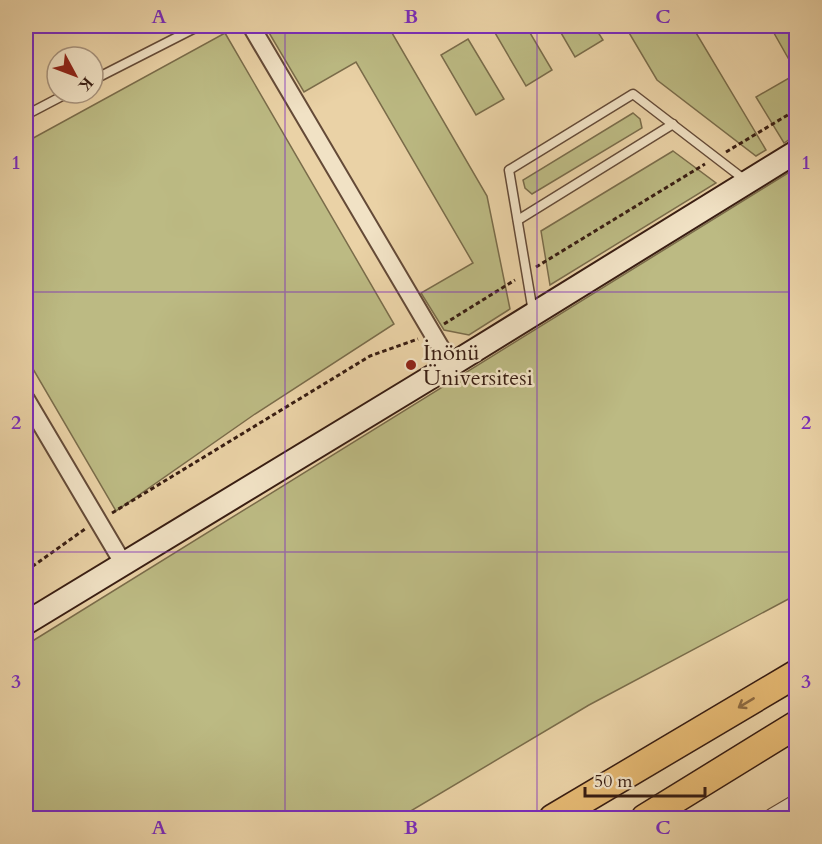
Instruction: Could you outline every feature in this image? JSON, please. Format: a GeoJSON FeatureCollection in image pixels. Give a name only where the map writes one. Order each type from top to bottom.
{"type":"FeatureCollection","features":[{"type":"Feature","properties":{"kind":"highway"},"geometry":{"type":"LineString","coordinates":[[553,819],[796,674]]}},
{"type":"Feature","properties":{"kind":"highway"},"geometry":{"type":"LineString","coordinates":[[645,819],[796,725]]}},
{"type":"Feature","properties":{"kind":"main road"},"geometry":{"type":"LineString","coordinates":[[26,623],[796,152]]}},
{"type":"Feature","properties":{"kind":"street"},"geometry":{"type":"LineString","coordinates":[[251,26],[451,365]]}},
{"type":"Feature","properties":{"kind":"street"},"geometry":{"type":"LineString","coordinates":[[26,399],[123,563]]}},
{"type":"Feature","properties":{"kind":"street"},"geometry":{"type":"LineString","coordinates":[[774,819],[796,805]]}},
{"type":"Feature","properties":{"kind":"lane"},"geometry":{"type":"LineString","coordinates":[[105,74],[199,26]]}},
{"type":"Feature","properties":{"kind":"lane"},"geometry":{"type":"LineString","coordinates":[[534,314],[509,170],[633,94],[748,182]]}},
{"type":"Feature","properties":{"kind":"lane"},"geometry":{"type":"LineString","coordinates":[[26,115],[45,105]]}},
{"type":"Feature","properties":{"kind":"lane"},"geometry":{"type":"LineString","coordinates":[[518,220],[673,124]]}},
{"type":"Feature","properties":{"kind":"path"},"geometry":{"type":"LineString","coordinates":[[26,571],[98,522],[370,356],[431,332],[796,110]]}},
{"type":"Feature","properties":{"kind":"shaded area"},"geometry":{"type":"Polygon","coordinates":[[[265,26],[388,26],[487,196],[510,309],[469,335],[444,330],[421,293],[473,263],[356,62],[304,92],[265,26]]]}},
{"type":"Feature","properties":{"kind":"shaded area"},"geometry":{"type":"Polygon","coordinates":[[[491,26],[526,26],[552,70],[526,86],[491,26]]]}},
{"type":"Feature","properties":{"kind":"shaded area"},"geometry":{"type":"Polygon","coordinates":[[[557,26],[594,26],[603,40],[575,57],[557,26]]]}},
{"type":"Feature","properties":{"kind":"shaded area"},"geometry":{"type":"Polygon","coordinates":[[[625,26],[692,26],[766,150],[756,156],[657,80],[625,26]]]}},
{"type":"Feature","properties":{"kind":"shaded area"},"geometry":{"type":"Polygon","coordinates":[[[770,26],[796,26],[796,72],[770,26]]]}},
{"type":"Feature","properties":{"kind":"shaded area"},"geometry":{"type":"Polygon","coordinates":[[[225,33],[394,324],[255,414],[116,511],[26,357],[26,142],[94,105],[105,105],[105,99],[225,33]]]}},
{"type":"Feature","properties":{"kind":"shaded area"},"geometry":{"type":"Polygon","coordinates":[[[468,39],[504,99],[476,115],[441,55],[468,39]]]}},
{"type":"Feature","properties":{"kind":"shaded area"},"geometry":{"type":"Polygon","coordinates":[[[796,74],[796,135],[784,143],[756,97],[796,74]]]}},
{"type":"Feature","properties":{"kind":"shaded area"},"geometry":{"type":"Polygon","coordinates":[[[633,113],[640,119],[642,128],[532,194],[525,188],[523,180],[633,113]]]}},
{"type":"Feature","properties":{"kind":"shaded area"},"geometry":{"type":"Polygon","coordinates":[[[673,151],[716,183],[550,285],[541,231],[673,151]]]}},
{"type":"Feature","properties":{"kind":"shaded area"},"geometry":{"type":"Polygon","coordinates":[[[796,168],[796,595],[589,705],[399,818],[26,818],[26,645],[796,168]]]}},
{"type":"Feature","properties":{"kind":"place","name":"İnönü Üniversitesi"},"geometry":{"type":"Point","coordinates":[411,365]}}]}
